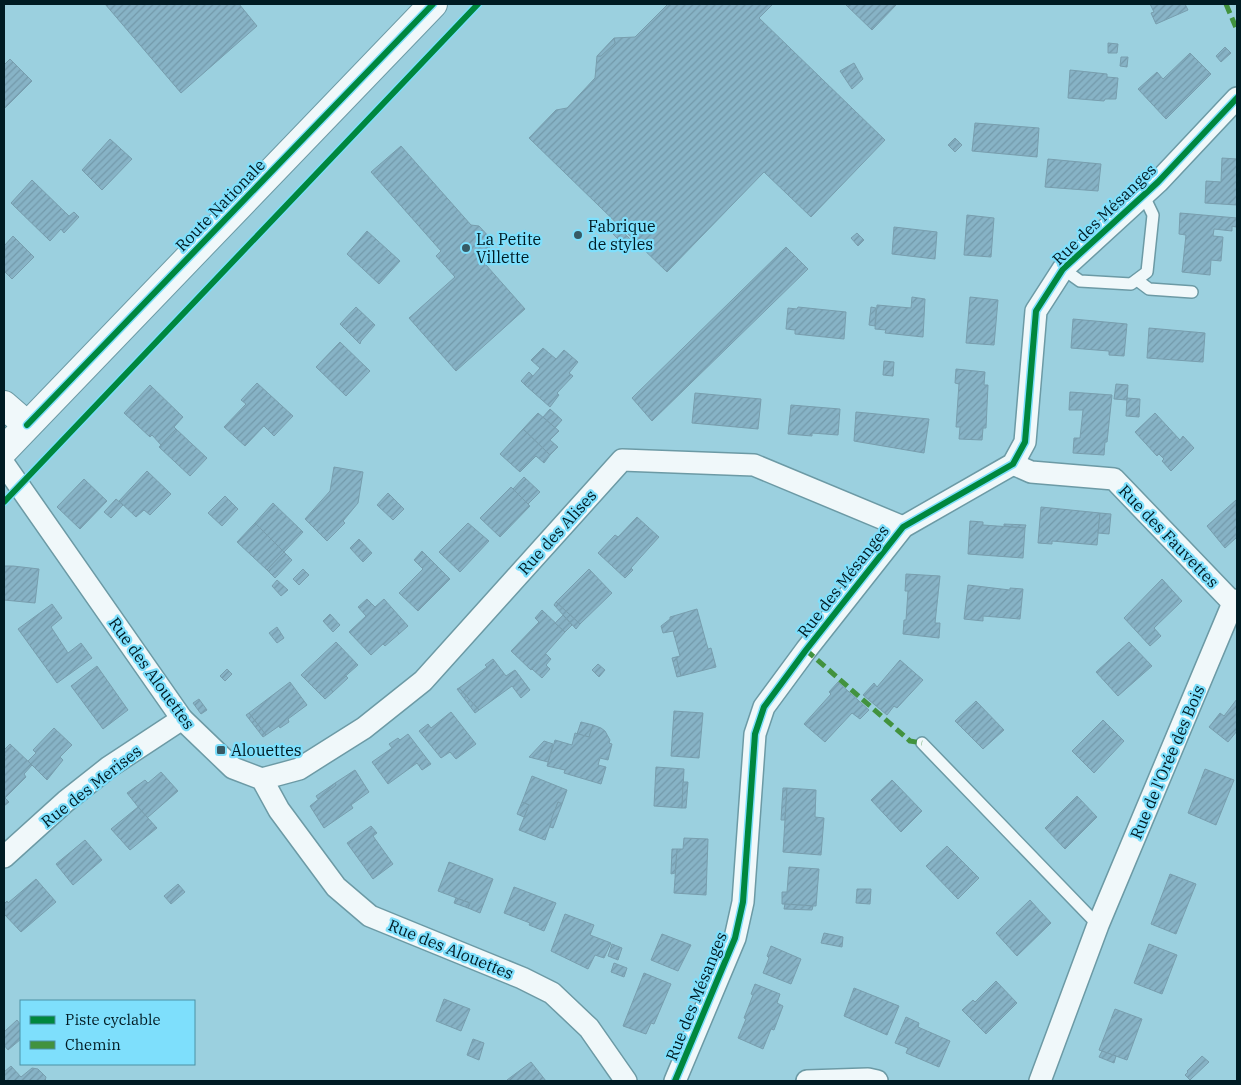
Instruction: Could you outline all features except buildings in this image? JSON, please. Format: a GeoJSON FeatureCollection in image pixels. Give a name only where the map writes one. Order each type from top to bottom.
{"type":"FeatureCollection","features":[{"type":"Feature","properties":{"kind":"main road","name":"Route Nationale"},"geometry":{"type":"LineString","coordinates":[[4,450],[433,4]]}},
{"type":"Feature","properties":{"kind":"main road"},"geometry":{"type":"LineString","coordinates":[[4,405],[27,425]]}},
{"type":"Feature","properties":{"kind":"street","name":"Rue des Mésanges"},"geometry":{"type":"LineString","coordinates":[[682,1080],[736,938],[743,902],[755,734],[764,707],[806,650],[903,527],[1013,464],[1025,442],[1036,311],[1063,269],[1158,182],[1237,98]]}},
{"type":"Feature","properties":{"kind":"street","name":"Rue des Alises"},"geometry":{"type":"LineString","coordinates":[[262,779],[299,769],[364,728],[423,681],[622,460],[754,465],[903,527]]}},
{"type":"Feature","properties":{"kind":"street","name":"Rue des Alouettes"},"geometry":{"type":"LineString","coordinates":[[4,464],[182,719],[233,768],[262,779],[279,810],[336,887],[370,916],[522,978],[552,993],[590,1028],[626,1081]]}},
{"type":"Feature","properties":{"kind":"street","name":"Rue des Fauvettes"},"geometry":{"type":"LineString","coordinates":[[1013,464],[1031,472],[1114,479],[1235,601]]}},
{"type":"Feature","properties":{"kind":"street","name":"Rue de l'Orée des Bois"},"geometry":{"type":"LineString","coordinates":[[1040,1081],[1098,925],[1235,601]]}},
{"type":"Feature","properties":{"kind":"street","name":"Rue des Merises"},"geometry":{"type":"LineString","coordinates":[[4,858],[81,790],[109,768],[182,719]]}},
{"type":"Feature","properties":{"kind":"street"},"geometry":{"type":"LineString","coordinates":[[806,1081],[868,1079],[877,1081]]}},
{"type":"Feature","properties":{"kind":"lane"},"geometry":{"type":"LineString","coordinates":[[1063,269],[1080,281],[1131,284],[1148,272],[1154,215],[1143,194]]}},
{"type":"Feature","properties":{"kind":"lane"},"geometry":{"type":"LineString","coordinates":[[1137,280],[1149,289],[1192,292]]}},
{"type":"Feature","properties":{"kind":"lane"},"geometry":{"type":"LineString","coordinates":[[922,743],[1098,925]]}},
{"type":"Feature","properties":{"kind":"marked path"},"geometry":{"type":"LineString","coordinates":[[1226,4],[1237,30]]}},
{"type":"Feature","properties":{"kind":"marked path"},"geometry":{"type":"LineString","coordinates":[[806,650],[910,741],[922,743]]}},
{"type":"Feature","properties":{"kind":"cycle path"},"geometry":{"type":"LineString","coordinates":[[27,425],[433,4]]}},
{"type":"Feature","properties":{"kind":"cycle path"},"geometry":{"type":"LineString","coordinates":[[4,502],[478,4]]}},
{"type":"Feature","properties":{"kind":"cycle path"},"geometry":{"type":"LineString","coordinates":[[675,1081],[735,938],[743,902],[755,734],[764,707],[806,650],[903,527],[1013,464],[1025,442],[1036,311],[1063,269],[1158,182],[1237,98]]}},
{"type":"Feature","properties":{"kind":"place","name":"Fabrique de styles"},"geometry":{"type":"Point","coordinates":[578,235]}},
{"type":"Feature","properties":{"kind":"place","name":"La Petite Villette"},"geometry":{"type":"Point","coordinates":[466,248]}},
{"type":"Feature","properties":{"kind":"place","name":"Alouettes"},"geometry":{"type":"Point","coordinates":[221,750]}}]}
